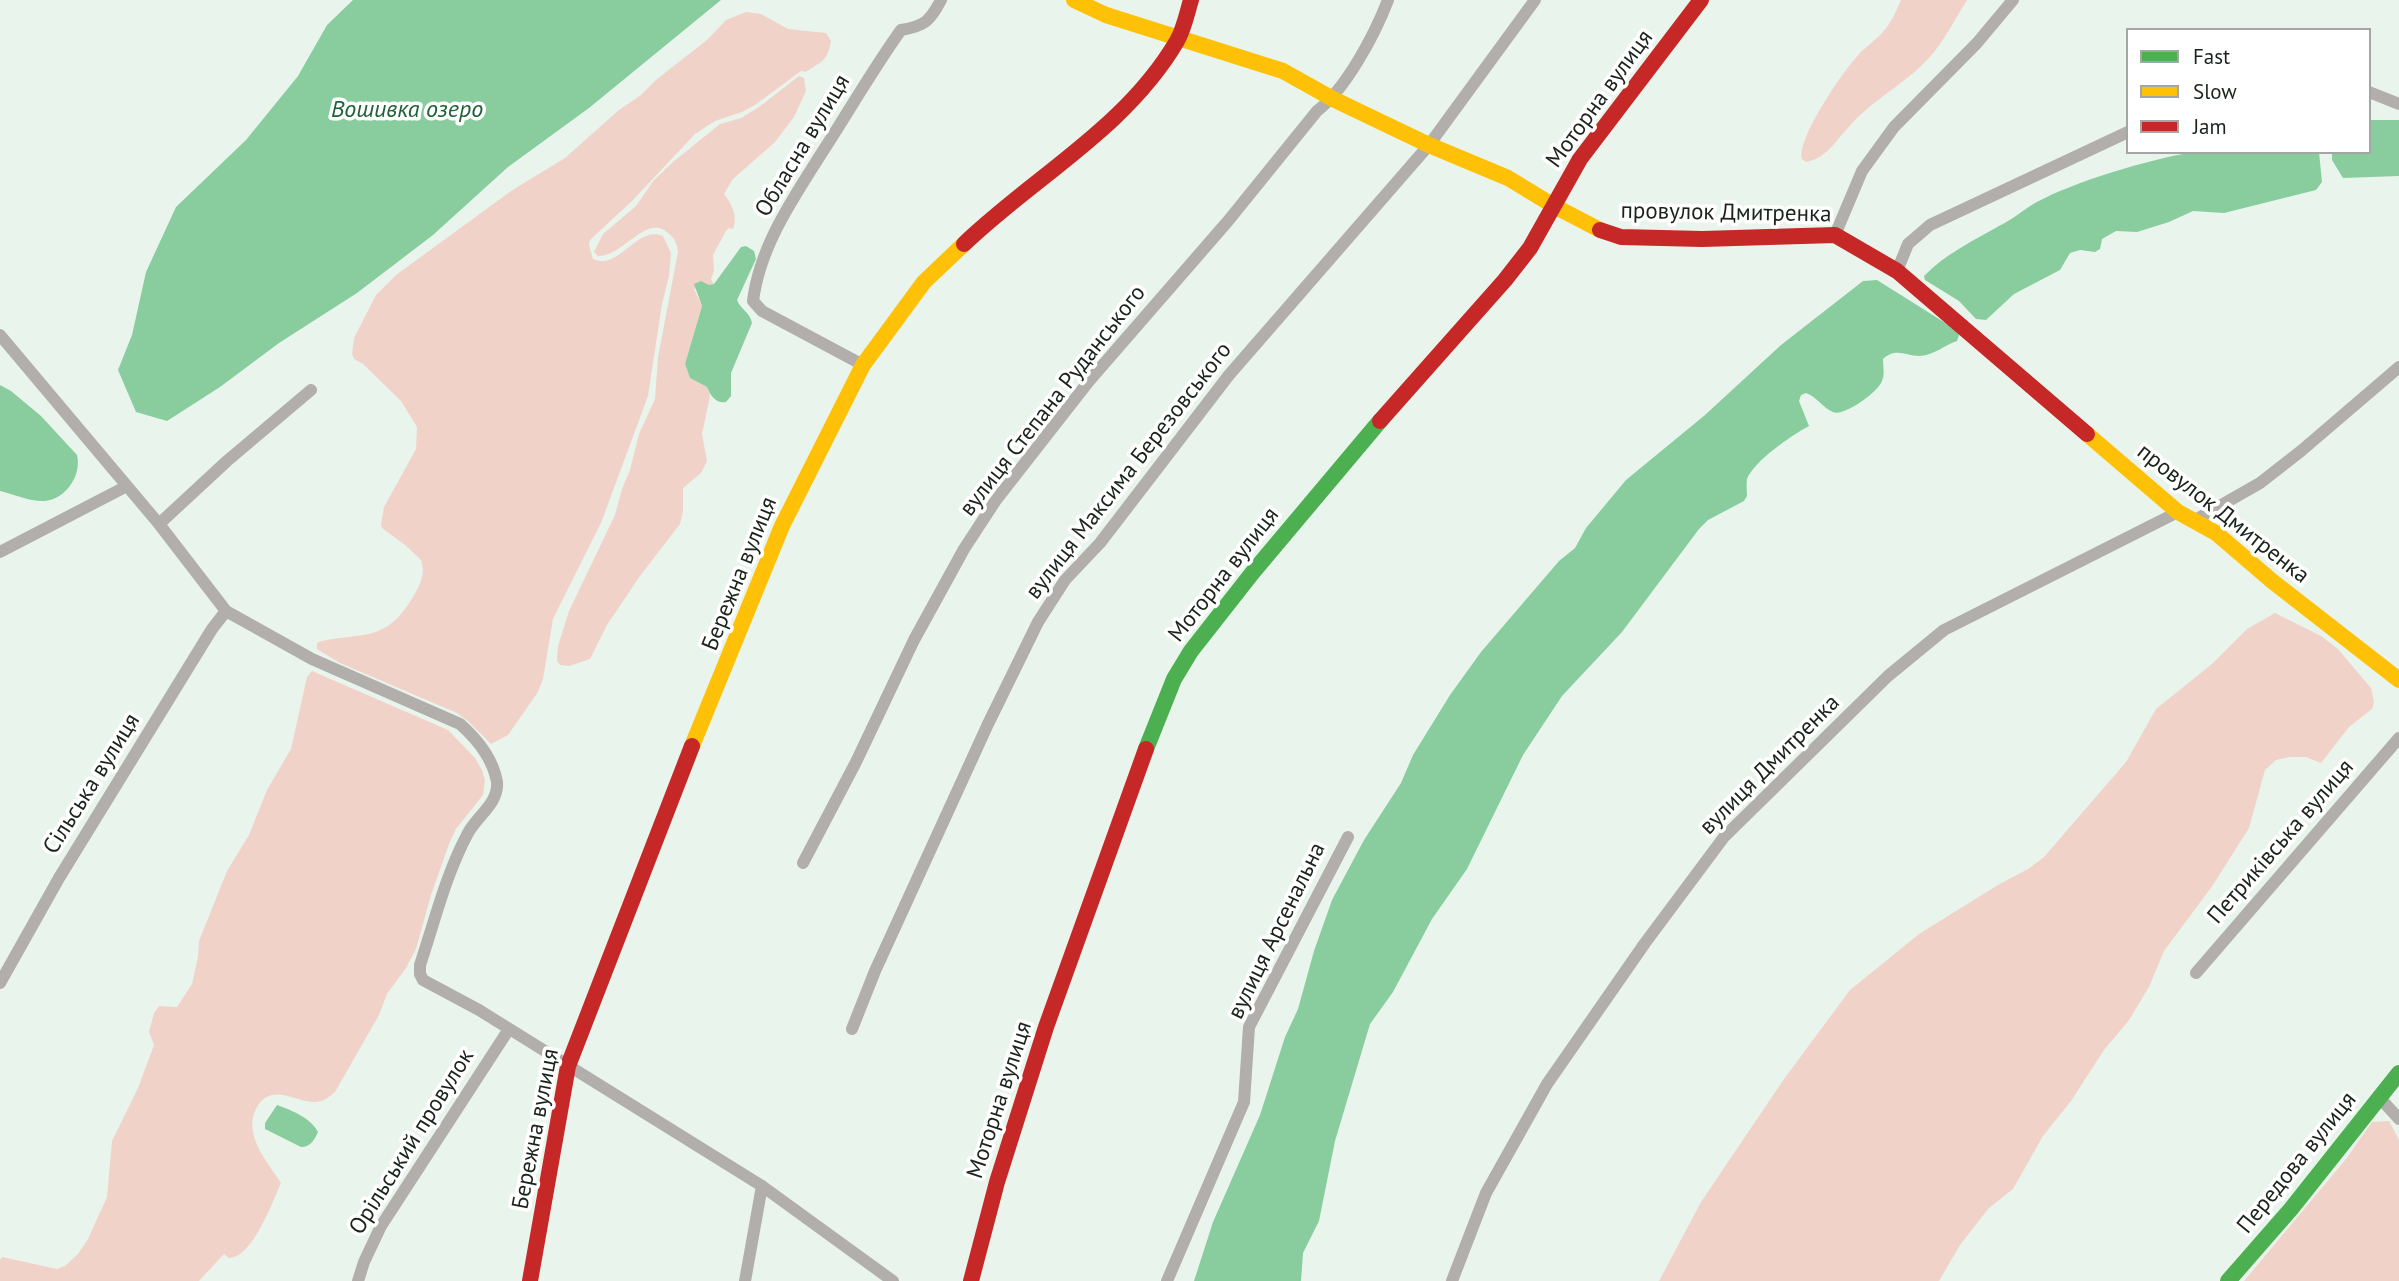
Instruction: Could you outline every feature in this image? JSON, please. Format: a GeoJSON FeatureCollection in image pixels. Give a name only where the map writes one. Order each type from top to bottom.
{"type":"FeatureCollection","features":[{"type":"Feature","properties":{"kind":"street","name":"Обласна вулиця"},"geometry":{"type":"LineString","coordinates":[[863,365],[762,311],[753,301],[755,286],[771,241],[792,197],[852,103],[901,30],[918,27],[931,18],[941,0]]}},
{"type":"Feature","properties":{"kind":"street","name":"провулок Дмитренка"},"geometry":{"type":"LineString","coordinates":[[1074,0],[1106,15],[1266,64],[1429,145],[1508,178],[1553,206],[1598,229],[1622,237],[1702,239],[1835,235],[1897,271],[2178,512],[2197,519],[2214,531],[2270,580],[2399,680]]}},
{"type":"Feature","properties":{"kind":"street","name":"Бережна вулиця"},"geometry":{"type":"LineString","coordinates":[[530,1281],[568,1066],[678,778],[718,687],[782,526],[863,365],[924,282],[987,222],[1076,153],[1137,96],[1178,39],[1191,0]]}},
{"type":"Feature","properties":{"kind":"street","name":"вулиця Степана Руданського"},"geometry":{"type":"LineString","coordinates":[[803,863],[856,762],[914,640],[964,549],[996,500],[1089,381],[1228,221],[1317,111],[1333,99],[1381,20],[1388,0]]}},
{"type":"Feature","properties":{"kind":"street","name":"вулиця Максима Березовського"},"geometry":{"type":"LineString","coordinates":[[852,1029],[901,913],[988,724],[1038,622],[1065,580],[1100,543],[1229,375],[1429,145],[1535,0]]}},
{"type":"Feature","properties":{"kind":"street","name":"Моторна вулиця"},"geometry":{"type":"LineString","coordinates":[[971,1281],[997,1181],[1046,1027],[1153,728],[1174,679],[1191,651],[1253,572],[1530,248],[1580,159],[1701,0]]}},
{"type":"Feature","properties":{"kind":"street"},"geometry":{"type":"LineString","coordinates":[[1835,235],[1862,171],[1894,127],[1976,43],[2013,0]]}},
{"type":"Feature","properties":{"kind":"street"},"geometry":{"type":"LineString","coordinates":[[2371,93],[2399,104]]}},
{"type":"Feature","properties":{"kind":"street"},"geometry":{"type":"LineString","coordinates":[[1897,271],[1909,244],[1930,225],[2126,133]]}},
{"type":"Feature","properties":{"kind":"street"},"geometry":{"type":"LineString","coordinates":[[0,335],[159,524],[226,611],[312,659],[460,724],[486,752],[497,783],[494,800],[472,825],[456,855],[420,964],[420,974],[429,984],[480,1010],[762,1186],[894,1281]]}},
{"type":"Feature","properties":{"kind":"street"},"geometry":{"type":"LineString","coordinates":[[2197,519],[2260,483],[2399,367]]}},
{"type":"Feature","properties":{"kind":"street"},"geometry":{"type":"LineString","coordinates":[[159,524],[227,461],[311,390]]}},
{"type":"Feature","properties":{"kind":"street"},"geometry":{"type":"LineString","coordinates":[[0,552],[127,486]]}},
{"type":"Feature","properties":{"kind":"street","name":"вулиця Дмитренка"},"geometry":{"type":"LineString","coordinates":[[1452,1281],[1486,1193],[1547,1084],[1645,943],[1724,837],[1888,676],[1944,630],[2178,512]]}},
{"type":"Feature","properties":{"kind":"street","name":"Сільська вулиця"},"geometry":{"type":"LineString","coordinates":[[0,983],[59,878],[226,611]]}},
{"type":"Feature","properties":{"kind":"street","name":"Петриківська вулиця"},"geometry":{"type":"LineString","coordinates":[[2196,973],[2399,738]]}},
{"type":"Feature","properties":{"kind":"street","name":"вулиця Арсенальна"},"geometry":{"type":"LineString","coordinates":[[1167,1281],[1244,1102],[1249,1027],[1348,837]]}},
{"type":"Feature","properties":{"kind":"street","name":"Орільський провулок"},"geometry":{"type":"LineString","coordinates":[[358,1281],[381,1226],[509,1029]]}},
{"type":"Feature","properties":{"kind":"street","name":"Передова вулиця"},"geometry":{"type":"LineString","coordinates":[[2228,1281],[2291,1209],[2399,1073]]}},
{"type":"Feature","properties":{"kind":"street"},"geometry":{"type":"LineString","coordinates":[[2379,1097],[2399,1119]]}},
{"type":"Feature","properties":{"kind":"street"},"geometry":{"type":"LineString","coordinates":[[745,1281],[762,1186]]}},
{"type":"Feature","properties":{"kind":"shaded area"},"geometry":{"type":"Polygon","coordinates":[[[1901,0],[1967,0],[1928,59],[1856,119],[1824,154],[1806,162],[1802,159],[1802,149],[1814,120],[1834,86],[1855,59],[1886,28],[1901,0]]]}},
{"type":"Feature","properties":{"kind":"shaded area"},"geometry":{"type":"Polygon","coordinates":[[[746,12],[761,14],[788,29],[826,33],[831,41],[829,48],[825,58],[819,63],[806,72],[801,71],[755,105],[715,121],[695,134],[632,201],[590,240],[593,259],[603,261],[612,259],[644,237],[653,234],[663,236],[671,253],[648,396],[601,523],[553,619],[543,679],[538,692],[508,735],[491,744],[457,713],[340,663],[317,649],[317,643],[322,641],[363,635],[394,622],[413,597],[423,575],[421,560],[382,528],[381,524],[384,507],[416,449],[417,427],[401,401],[363,364],[354,359],[354,338],[376,295],[396,275],[511,191],[565,158],[619,110],[707,40],[726,20],[746,12]]]}},
{"type":"Feature","properties":{"kind":"shaded area"},"geometry":{"type":"Polygon","coordinates":[[[799,76],[804,78],[806,91],[794,117],[775,142],[733,179],[724,194],[735,220],[733,229],[726,231],[713,255],[714,271],[711,279],[714,284],[694,289],[702,306],[685,364],[690,378],[707,387],[710,396],[702,434],[707,461],[701,473],[683,488],[680,524],[607,625],[590,659],[569,666],[560,665],[557,661],[558,646],[569,611],[615,515],[639,434],[655,399],[658,357],[678,252],[668,233],[660,228],[651,228],[607,254],[598,256],[594,252],[603,234],[636,206],[654,180],[673,162],[720,124],[741,118],[799,76]]]}},
{"type":"Feature","properties":{"kind":"shaded area"},"geometry":{"type":"Polygon","coordinates":[[[2275,613],[2321,636],[2338,649],[2371,688],[2374,702],[2372,709],[2349,727],[2321,763],[2306,757],[2290,757],[2276,760],[2265,770],[2249,828],[2213,885],[2164,951],[2149,987],[2129,1020],[2104,1050],[2071,1101],[2043,1136],[2013,1189],[1989,1208],[1960,1245],[1939,1281],[1659,1281],[1701,1202],[1784,1079],[1850,990],[1919,934],[2044,857],[2126,762],[2156,709],[2212,664],[2247,629],[2275,613]]]}},
{"type":"Feature","properties":{"kind":"shaded area"},"geometry":{"type":"Polygon","coordinates":[[[312,671],[448,730],[475,758],[482,770],[485,780],[483,795],[456,829],[449,844],[416,949],[387,994],[379,1015],[335,1092],[315,1102],[276,1094],[268,1096],[256,1109],[252,1128],[258,1148],[281,1183],[261,1228],[238,1256],[229,1258],[224,1254],[199,1281],[0,1281],[2,1257],[57,1269],[65,1266],[78,1254],[88,1239],[107,1197],[112,1141],[138,1088],[154,1045],[149,1032],[154,1013],[159,1006],[177,1007],[192,984],[199,941],[227,871],[249,835],[267,790],[291,749],[307,677],[312,671]]]}},
{"type":"Feature","properties":{"kind":"shaded area"},"geometry":{"type":"Polygon","coordinates":[[[2389,1121],[2399,1140],[2399,1281],[2244,1281],[2346,1159],[2372,1122],[2389,1121]]]}},
{"type":"Feature","properties":{"kind":"water","name":"Вошивка озеро"},"geometry":{"type":"Polygon","coordinates":[[[353,0],[721,0],[589,108],[508,167],[433,235],[357,293],[279,343],[220,387],[167,421],[136,412],[118,370],[132,335],[146,272],[176,207],[246,140],[298,76],[327,25],[353,0]]]}},
{"type":"Feature","properties":{"kind":"water"},"geometry":{"type":"Polygon","coordinates":[[[2371,120],[2399,120],[2399,176],[2343,178],[2332,160],[2332,154],[2371,154],[2371,120]]]}},
{"type":"Feature","properties":{"kind":"water"},"geometry":{"type":"Polygon","coordinates":[[[2184,154],[2319,154],[2322,182],[2316,190],[2224,213],[2193,211],[2137,232],[2116,231],[2102,239],[2100,249],[2095,252],[2080,250],[2070,253],[2060,270],[2014,294],[1986,320],[1976,319],[1959,301],[1925,280],[1924,276],[1950,254],[2035,203],[2070,187],[2155,160],[2184,154]]]}},
{"type":"Feature","properties":{"kind":"water"},"geometry":{"type":"Polygon","coordinates":[[[746,246],[754,251],[756,259],[737,300],[752,323],[731,373],[731,396],[726,402],[719,402],[707,387],[690,378],[685,364],[702,306],[694,284],[701,281],[714,284],[741,247],[746,246]]]}},
{"type":"Feature","properties":{"kind":"water"},"geometry":{"type":"Polygon","coordinates":[[[1877,280],[1955,329],[1959,335],[1957,341],[1925,355],[1888,355],[1883,359],[1883,376],[1879,386],[1845,411],[1833,412],[1810,395],[1801,395],[1799,401],[1809,426],[1757,464],[1747,479],[1747,496],[1744,501],[1708,520],[1699,529],[1622,632],[1562,696],[1523,755],[1467,869],[1432,919],[1393,992],[1370,1024],[1335,1141],[1319,1221],[1303,1253],[1301,1281],[1194,1281],[1213,1222],[1260,1115],[1285,1037],[1298,1009],[1332,900],[1364,840],[1401,783],[1413,755],[1450,695],[1481,652],[1559,561],[1575,548],[1586,528],[1626,480],[1705,415],[1781,345],[1863,281],[1877,280]]]}},
{"type":"Feature","properties":{"kind":"water"},"geometry":{"type":"Polygon","coordinates":[[[0,385],[41,416],[77,455],[75,478],[60,496],[45,501],[0,491],[0,385]]]}},
{"type":"Feature","properties":{"kind":"water"},"geometry":{"type":"Polygon","coordinates":[[[277,1105],[300,1115],[315,1127],[318,1132],[310,1144],[301,1147],[265,1129],[265,1123],[277,1105]]]}},
{"type":"Feature","properties":{"kind":"traffic: fast"},"geometry":{"type":"LineString","coordinates":[[1146,749],[1174,679],[1191,651],[1253,572],[1380,421]]}},
{"type":"Feature","properties":{"kind":"traffic: fast"},"geometry":{"type":"LineString","coordinates":[[2228,1281],[2291,1209],[2399,1073]]}},
{"type":"Feature","properties":{"kind":"traffic: slow"},"geometry":{"type":"LineString","coordinates":[[1074,0],[1106,15],[1283,71],[1333,99],[1429,145],[1508,178],[1600,230]]}},
{"type":"Feature","properties":{"kind":"traffic: slow"},"geometry":{"type":"LineString","coordinates":[[692,746],[782,526],[863,365],[924,282],[964,244]]}},
{"type":"Feature","properties":{"kind":"traffic: slow"},"geometry":{"type":"LineString","coordinates":[[2087,434],[2178,512],[2216,533],[2272,581],[2399,680]]}},
{"type":"Feature","properties":{"kind":"traffic: jam"},"geometry":{"type":"LineString","coordinates":[[964,244],[991,219],[1078,150],[1132,100],[1156,72],[1177,41],[1191,0]]}},
{"type":"Feature","properties":{"kind":"traffic: jam"},"geometry":{"type":"LineString","coordinates":[[1380,421],[1530,248],[1580,159],[1701,0]]}},
{"type":"Feature","properties":{"kind":"traffic: jam"},"geometry":{"type":"LineString","coordinates":[[1600,230],[1621,237],[1702,239],[1835,235],[1897,271],[2087,434]]}},
{"type":"Feature","properties":{"kind":"traffic: jam"},"geometry":{"type":"LineString","coordinates":[[530,1281],[568,1066],[692,746]]}},
{"type":"Feature","properties":{"kind":"traffic: jam"},"geometry":{"type":"LineString","coordinates":[[971,1281],[997,1182],[1046,1027],[1146,749]]}}]}
